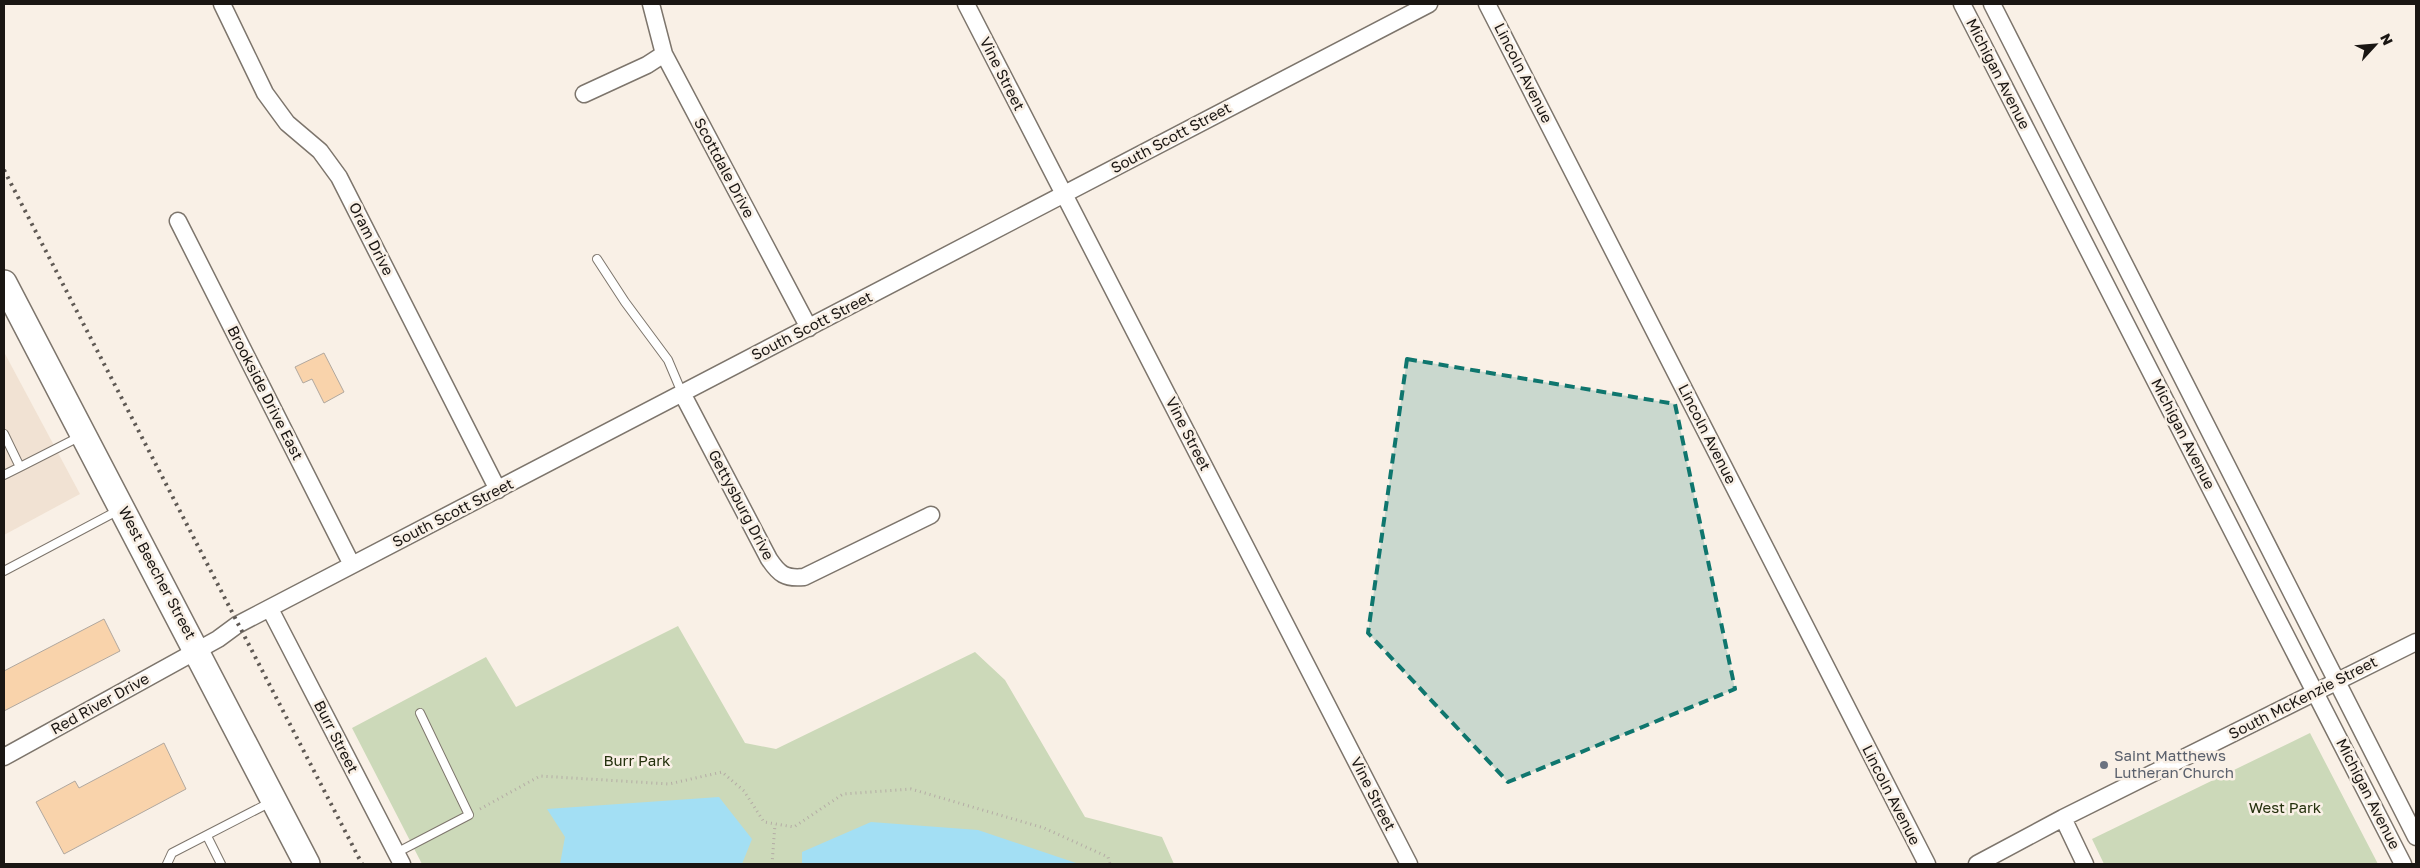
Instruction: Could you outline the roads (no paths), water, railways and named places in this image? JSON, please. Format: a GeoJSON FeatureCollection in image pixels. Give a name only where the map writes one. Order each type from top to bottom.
{"type":"FeatureCollection","features":[{"type":"Feature","properties":{"kind":"main road","name":"West Beecher Street"},"geometry":{"type":"LineString","coordinates":[[4,284],[12,307],[84,435],[308,864]]}},
{"type":"Feature","properties":{"kind":"street","name":"Oram Drive"},"geometry":{"type":"LineString","coordinates":[[222,4],[265,93],[287,124],[320,151],[340,177],[498,490]]}},
{"type":"Feature","properties":{"kind":"street","name":"Scottdale Drive"},"geometry":{"type":"LineString","coordinates":[[651,4],[664,54],[810,328]]}},
{"type":"Feature","properties":{"kind":"street","name":"Vine Street"},"geometry":{"type":"LineString","coordinates":[[966,4],[1409,864]]}},
{"type":"Feature","properties":{"kind":"street","name":"South Scott Street"},"geometry":{"type":"LineString","coordinates":[[197,649],[218,639],[238,625],[352,565],[1429,4]]}},
{"type":"Feature","properties":{"kind":"street","name":"Lincoln Avenue"},"geometry":{"type":"LineString","coordinates":[[1487,4],[1927,864]]}},
{"type":"Feature","properties":{"kind":"street","name":"Michigan Avenue"},"geometry":{"type":"LineString","coordinates":[[1962,4],[2403,864]]}},
{"type":"Feature","properties":{"kind":"street","name":"Michigan Avenue"},"geometry":{"type":"LineString","coordinates":[[1992,4],[2416,837]]}},
{"type":"Feature","properties":{"kind":"street"},"geometry":{"type":"LineString","coordinates":[[584,94],[647,65],[664,54]]}},
{"type":"Feature","properties":{"kind":"street","name":"Brookside Drive East"},"geometry":{"type":"LineString","coordinates":[[178,221],[352,565]]}},
{"type":"Feature","properties":{"kind":"street","name":"Gettysburg Drive"},"geometry":{"type":"LineString","coordinates":[[682,393],[769,559],[777,572],[788,579],[804,577],[931,515]]}},
{"type":"Feature","properties":{"kind":"street","name":"Burr Street"},"geometry":{"type":"LineString","coordinates":[[270,609],[399,859]]}},
{"type":"Feature","properties":{"kind":"street","name":"South McKenzie Street"},"geometry":{"type":"LineString","coordinates":[[1977,864],[2063,818],[2416,642]]}},
{"type":"Feature","properties":{"kind":"street","name":"Red River Drive"},"geometry":{"type":"LineString","coordinates":[[4,757],[197,649]]}},
{"type":"Feature","properties":{"kind":"street"},"geometry":{"type":"LineString","coordinates":[[2063,818],[2085,864]]}},
{"type":"Feature","properties":{"kind":"lane"},"geometry":{"type":"LineString","coordinates":[[597,259],[625,302],[668,360],[682,393]]}},
{"type":"Feature","properties":{"kind":"lane"},"geometry":{"type":"LineString","coordinates":[[4,434],[20,467]]}},
{"type":"Feature","properties":{"kind":"lane"},"geometry":{"type":"LineString","coordinates":[[4,475],[84,435]]}},
{"type":"Feature","properties":{"kind":"lane"},"geometry":{"type":"LineString","coordinates":[[4,571],[122,508]]}},
{"type":"Feature","properties":{"kind":"lane"},"geometry":{"type":"LineString","coordinates":[[399,859],[469,815],[420,713]]}},
{"type":"Feature","properties":{"kind":"lane"},"geometry":{"type":"LineString","coordinates":[[168,864],[172,853],[275,800]]}},
{"type":"Feature","properties":{"kind":"lane"},"geometry":{"type":"LineString","coordinates":[[207,836],[221,864]]}},
{"type":"Feature","properties":{"kind":"water"},"geometry":{"type":"Polygon","coordinates":[[[719,797],[752,839],[742,864],[560,864],[565,837],[547,809],[719,797]]]}},
{"type":"Feature","properties":{"kind":"water"},"geometry":{"type":"Polygon","coordinates":[[[871,822],[978,830],[1079,864],[802,864],[802,852],[871,822]]]}},
{"type":"Feature","properties":{"kind":"railway"},"geometry":{"type":"LineString","coordinates":[[4,170],[362,864]]}},
{"type":"Feature","properties":{"kind":"place","name":"Saint Matthews Lutheran Church"},"geometry":{"type":"Point","coordinates":[2104,765]}},
{"type":"Feature","properties":{"kind":"park label","name":"Burr Park"},"geometry":{"type":"Point","coordinates":[637,761]}},
{"type":"Feature","properties":{"kind":"park label","name":"West Park"},"geometry":{"type":"Point","coordinates":[2285,808]}}]}
